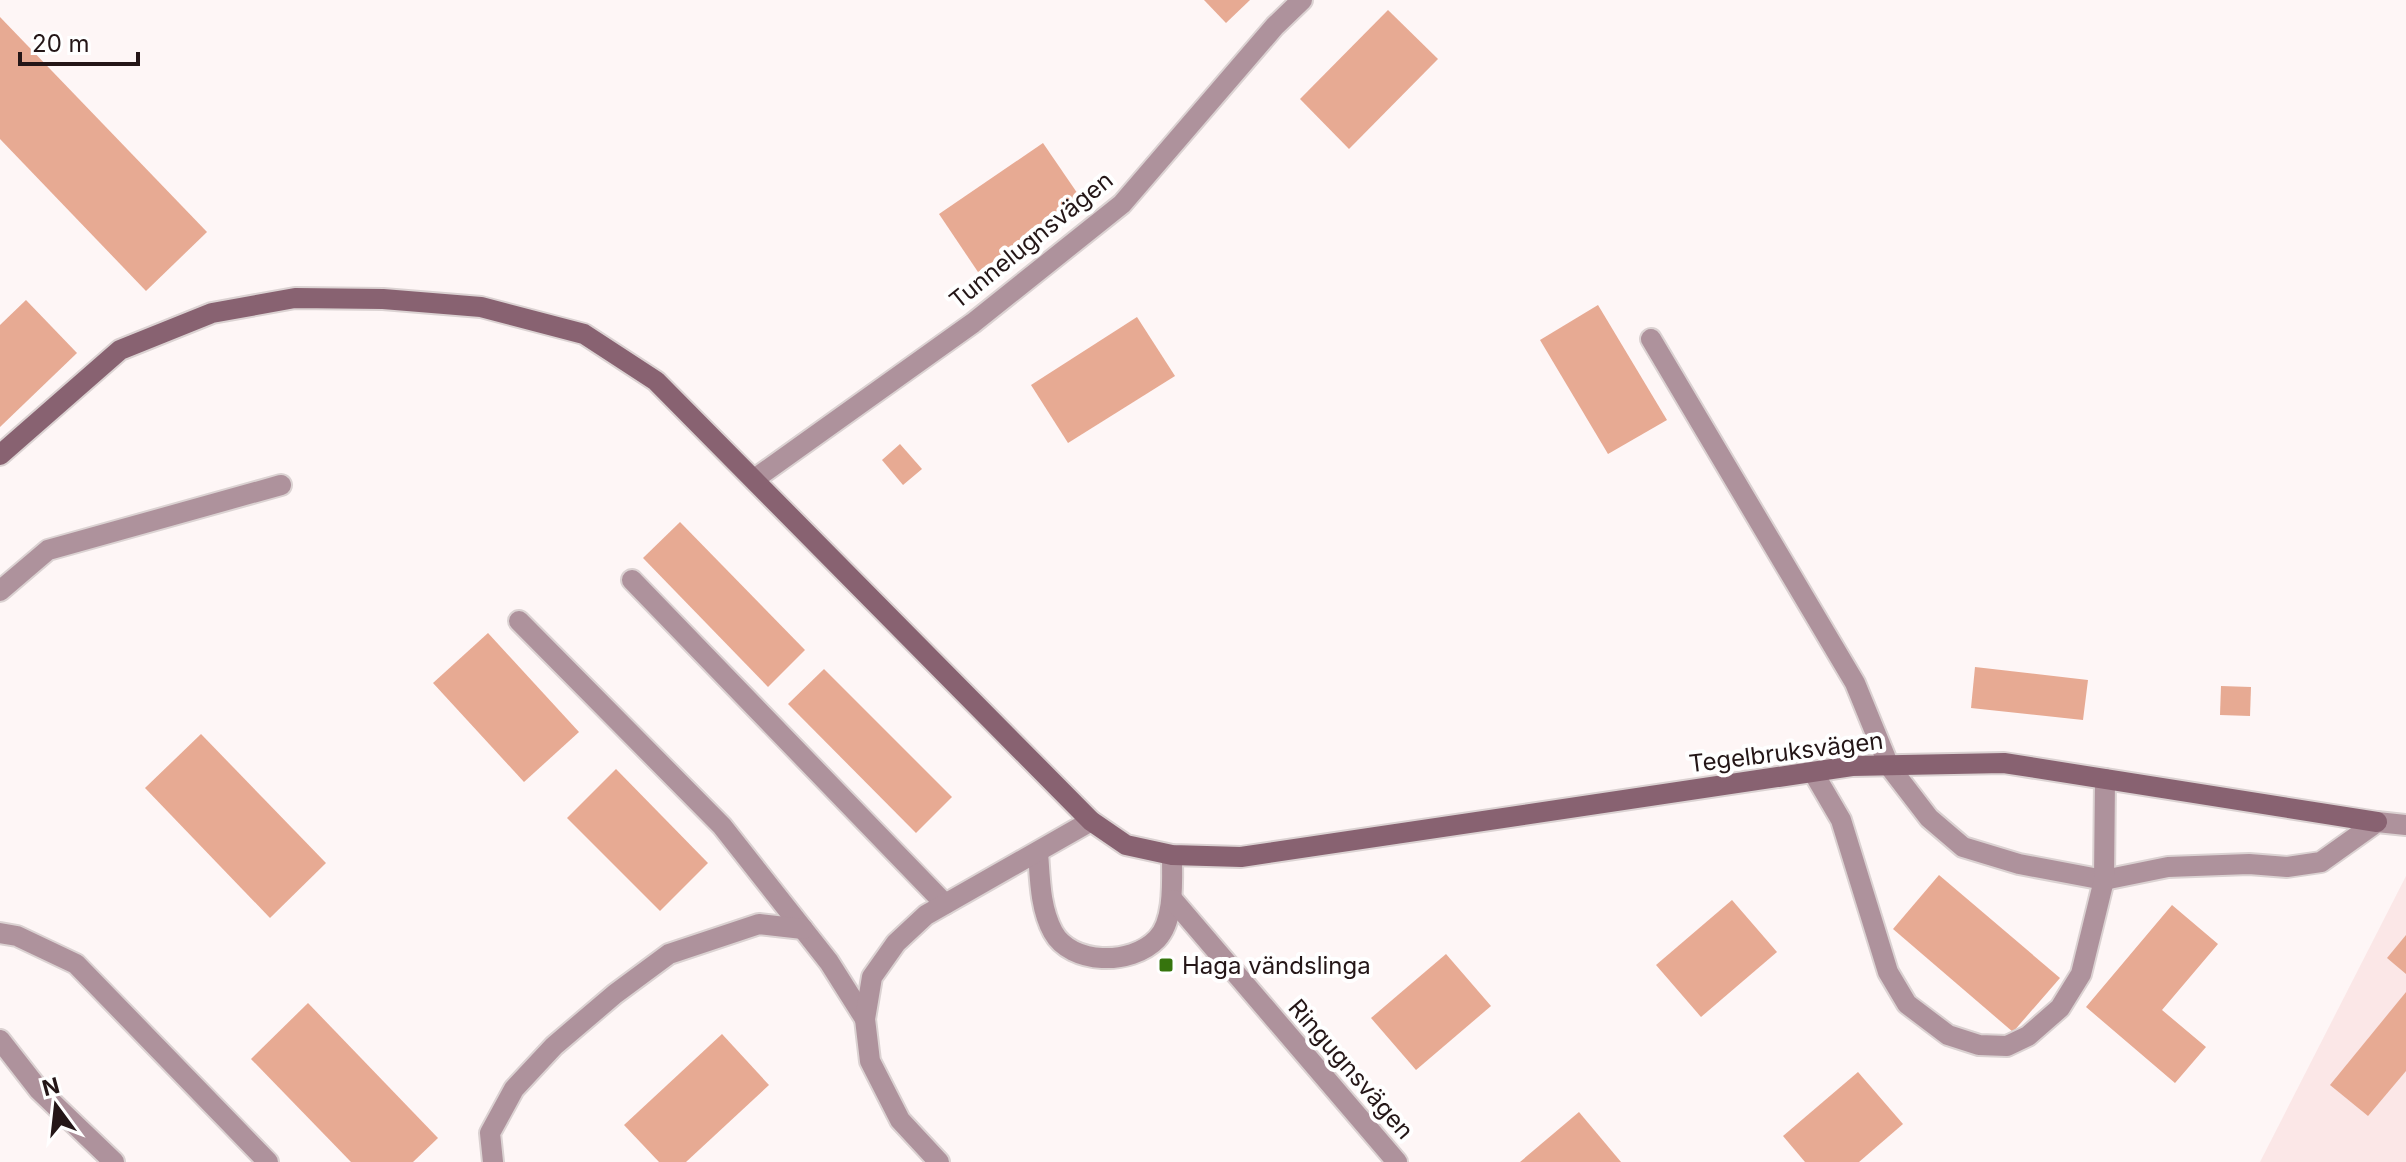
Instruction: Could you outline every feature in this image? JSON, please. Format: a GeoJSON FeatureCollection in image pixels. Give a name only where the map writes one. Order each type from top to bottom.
{"type":"FeatureCollection","features":[{"type":"Feature","properties":{"kind":"street","name":"Tunnelugnsvägen"},"geometry":{"type":"LineString","coordinates":[[756,478],[973,323],[1122,204],[1275,26],[1302,0]]}},
{"type":"Feature","properties":{"kind":"street"},"geometry":{"type":"LineString","coordinates":[[0,455],[120,350],[212,313],[295,298],[383,299],[481,307],[584,334],[656,381],[756,478],[1091,821],[1126,845],[1172,855],[1173,900],[1157,939],[1121,958],[1080,956],[1053,934],[1041,897],[1038,852]]}},
{"type":"Feature","properties":{"kind":"street"},"geometry":{"type":"LineString","coordinates":[[1651,339],[1855,683],[1889,766],[1929,818],[1963,847],[2019,864],[2104,880],[2168,867],[2249,864],[2287,867],[2321,862],[2377,822]]}},
{"type":"Feature","properties":{"kind":"street"},"geometry":{"type":"LineString","coordinates":[[0,591],[48,550],[281,485]]}},
{"type":"Feature","properties":{"kind":"street"},"geometry":{"type":"LineString","coordinates":[[632,580],[945,904]]}},
{"type":"Feature","properties":{"kind":"street"},"geometry":{"type":"LineString","coordinates":[[519,621],[722,826],[803,929],[865,1019]]}},
{"type":"Feature","properties":{"kind":"street","name":"Tegelbruksvägen"},"geometry":{"type":"LineString","coordinates":[[1172,855],[1241,857],[1813,772],[1889,766],[2004,763],[2406,825]]}},
{"type":"Feature","properties":{"kind":"street"},"geometry":{"type":"LineString","coordinates":[[1813,772],[1841,820],[1888,972],[1907,1004],[1948,1035],[1979,1045],[2007,1046],[2028,1036],[2060,1008],[2081,974],[2104,880],[2105,779]]}},
{"type":"Feature","properties":{"kind":"street"},"geometry":{"type":"LineString","coordinates":[[939,1162],[900,1120],[870,1061],[865,1019],[872,977],[896,943],[926,915],[1091,821]]}},
{"type":"Feature","properties":{"kind":"street","name":"Ringugnsvägen"},"geometry":{"type":"LineString","coordinates":[[1173,900],[1397,1162]]}},
{"type":"Feature","properties":{"kind":"street"},"geometry":{"type":"LineString","coordinates":[[493,1162],[490,1133],[514,1089],[554,1046],[615,994],[669,954],[759,924],[803,929]]}},
{"type":"Feature","properties":{"kind":"street"},"geometry":{"type":"LineString","coordinates":[[0,933],[17,936],[76,964],[268,1162]]}},
{"type":"Feature","properties":{"kind":"street"},"geometry":{"type":"LineString","coordinates":[[0,1040],[39,1090],[114,1162]]}},
{"type":"Feature","properties":{"kind":"shaded area"},"geometry":{"type":"Polygon","coordinates":[[[2406,876],[2406,1162],[2260,1162],[2406,876]]]}},
{"type":"Feature","properties":{"kind":"building"},"geometry":{"type":"Polygon","coordinates":[[[1204,0],[1250,0],[1226,23],[1204,0]]]}},
{"type":"Feature","properties":{"kind":"building"},"geometry":{"type":"Polygon","coordinates":[[[1388,10],[1438,59],[1349,149],[1300,99],[1388,10]]]}},
{"type":"Feature","properties":{"kind":"building"},"geometry":{"type":"Polygon","coordinates":[[[0,17],[207,232],[146,291],[0,139],[0,17]]]}},
{"type":"Feature","properties":{"kind":"building"},"geometry":{"type":"Polygon","coordinates":[[[1043,143],[1082,200],[978,272],[939,214],[1043,143]]]}},
{"type":"Feature","properties":{"kind":"building"},"geometry":{"type":"Polygon","coordinates":[[[26,300],[77,353],[0,427],[0,325],[26,300]]]}},
{"type":"Feature","properties":{"kind":"building"},"geometry":{"type":"Polygon","coordinates":[[[1598,305],[1667,420],[1608,454],[1540,340],[1598,305]]]}},
{"type":"Feature","properties":{"kind":"building"},"geometry":{"type":"Polygon","coordinates":[[[1137,317],[1175,376],[1068,443],[1031,385],[1137,317]]]}},
{"type":"Feature","properties":{"kind":"building"},"geometry":{"type":"Polygon","coordinates":[[[900,444],[922,469],[903,485],[882,460],[900,444]]]}},
{"type":"Feature","properties":{"kind":"building"},"geometry":{"type":"Polygon","coordinates":[[[680,522],[805,650],[768,687],[643,558],[680,522]]]}},
{"type":"Feature","properties":{"kind":"building"},"geometry":{"type":"Polygon","coordinates":[[[488,633],[579,732],[524,782],[433,683],[488,633]]]}},
{"type":"Feature","properties":{"kind":"building"},"geometry":{"type":"Polygon","coordinates":[[[1975,667],[2088,680],[2083,720],[1971,708],[1975,667]]]}},
{"type":"Feature","properties":{"kind":"building"},"geometry":{"type":"Polygon","coordinates":[[[824,669],[952,797],[916,833],[788,704],[824,669]]]}},
{"type":"Feature","properties":{"kind":"building"},"geometry":{"type":"Polygon","coordinates":[[[2221,686],[2251,687],[2250,716],[2220,715],[2221,686]]]}},
{"type":"Feature","properties":{"kind":"building"},"geometry":{"type":"Polygon","coordinates":[[[201,734],[326,863],[270,918],[145,788],[201,734]]]}},
{"type":"Feature","properties":{"kind":"building"},"geometry":{"type":"Polygon","coordinates":[[[616,769],[708,863],[660,911],[567,818],[616,769]]]}},
{"type":"Feature","properties":{"kind":"building"},"geometry":{"type":"Polygon","coordinates":[[[1939,875],[2060,978],[2013,1032],[1893,929],[1939,875]]]}},
{"type":"Feature","properties":{"kind":"building"},"geometry":{"type":"Polygon","coordinates":[[[1732,900],[1777,952],[1701,1017],[1656,965],[1732,900]]]}},
{"type":"Feature","properties":{"kind":"building"},"geometry":{"type":"Polygon","coordinates":[[[2172,905],[2218,944],[2162,1010],[2206,1047],[2175,1083],[2086,1007],[2172,905]]]}},
{"type":"Feature","properties":{"kind":"building"},"geometry":{"type":"Polygon","coordinates":[[[2406,935],[2406,974],[2387,958],[2406,935]]]}},
{"type":"Feature","properties":{"kind":"building"},"geometry":{"type":"Polygon","coordinates":[[[1446,954],[1491,1006],[1416,1070],[1371,1018],[1446,954]]]}},
{"type":"Feature","properties":{"kind":"building"},"geometry":{"type":"Polygon","coordinates":[[[2406,992],[2406,1071],[2368,1116],[2330,1085],[2406,992]]]}},
{"type":"Feature","properties":{"kind":"building"},"geometry":{"type":"Polygon","coordinates":[[[308,1003],[438,1138],[413,1162],[351,1162],[251,1059],[308,1003]]]}},
{"type":"Feature","properties":{"kind":"building"},"geometry":{"type":"Polygon","coordinates":[[[722,1034],[769,1085],[686,1162],[659,1162],[624,1125],[722,1034]]]}},
{"type":"Feature","properties":{"kind":"building"},"geometry":{"type":"Polygon","coordinates":[[[1858,1072],[1903,1124],[1859,1162],[1805,1162],[1783,1136],[1858,1072]]]}},
{"type":"Feature","properties":{"kind":"building"},"geometry":{"type":"Polygon","coordinates":[[[1579,1112],[1621,1162],[1520,1162],[1579,1112]]]}},
{"type":"Feature","properties":{"kind":"place","name":"Haga vändslinga"},"geometry":{"type":"Point","coordinates":[1166,965]}}]}
